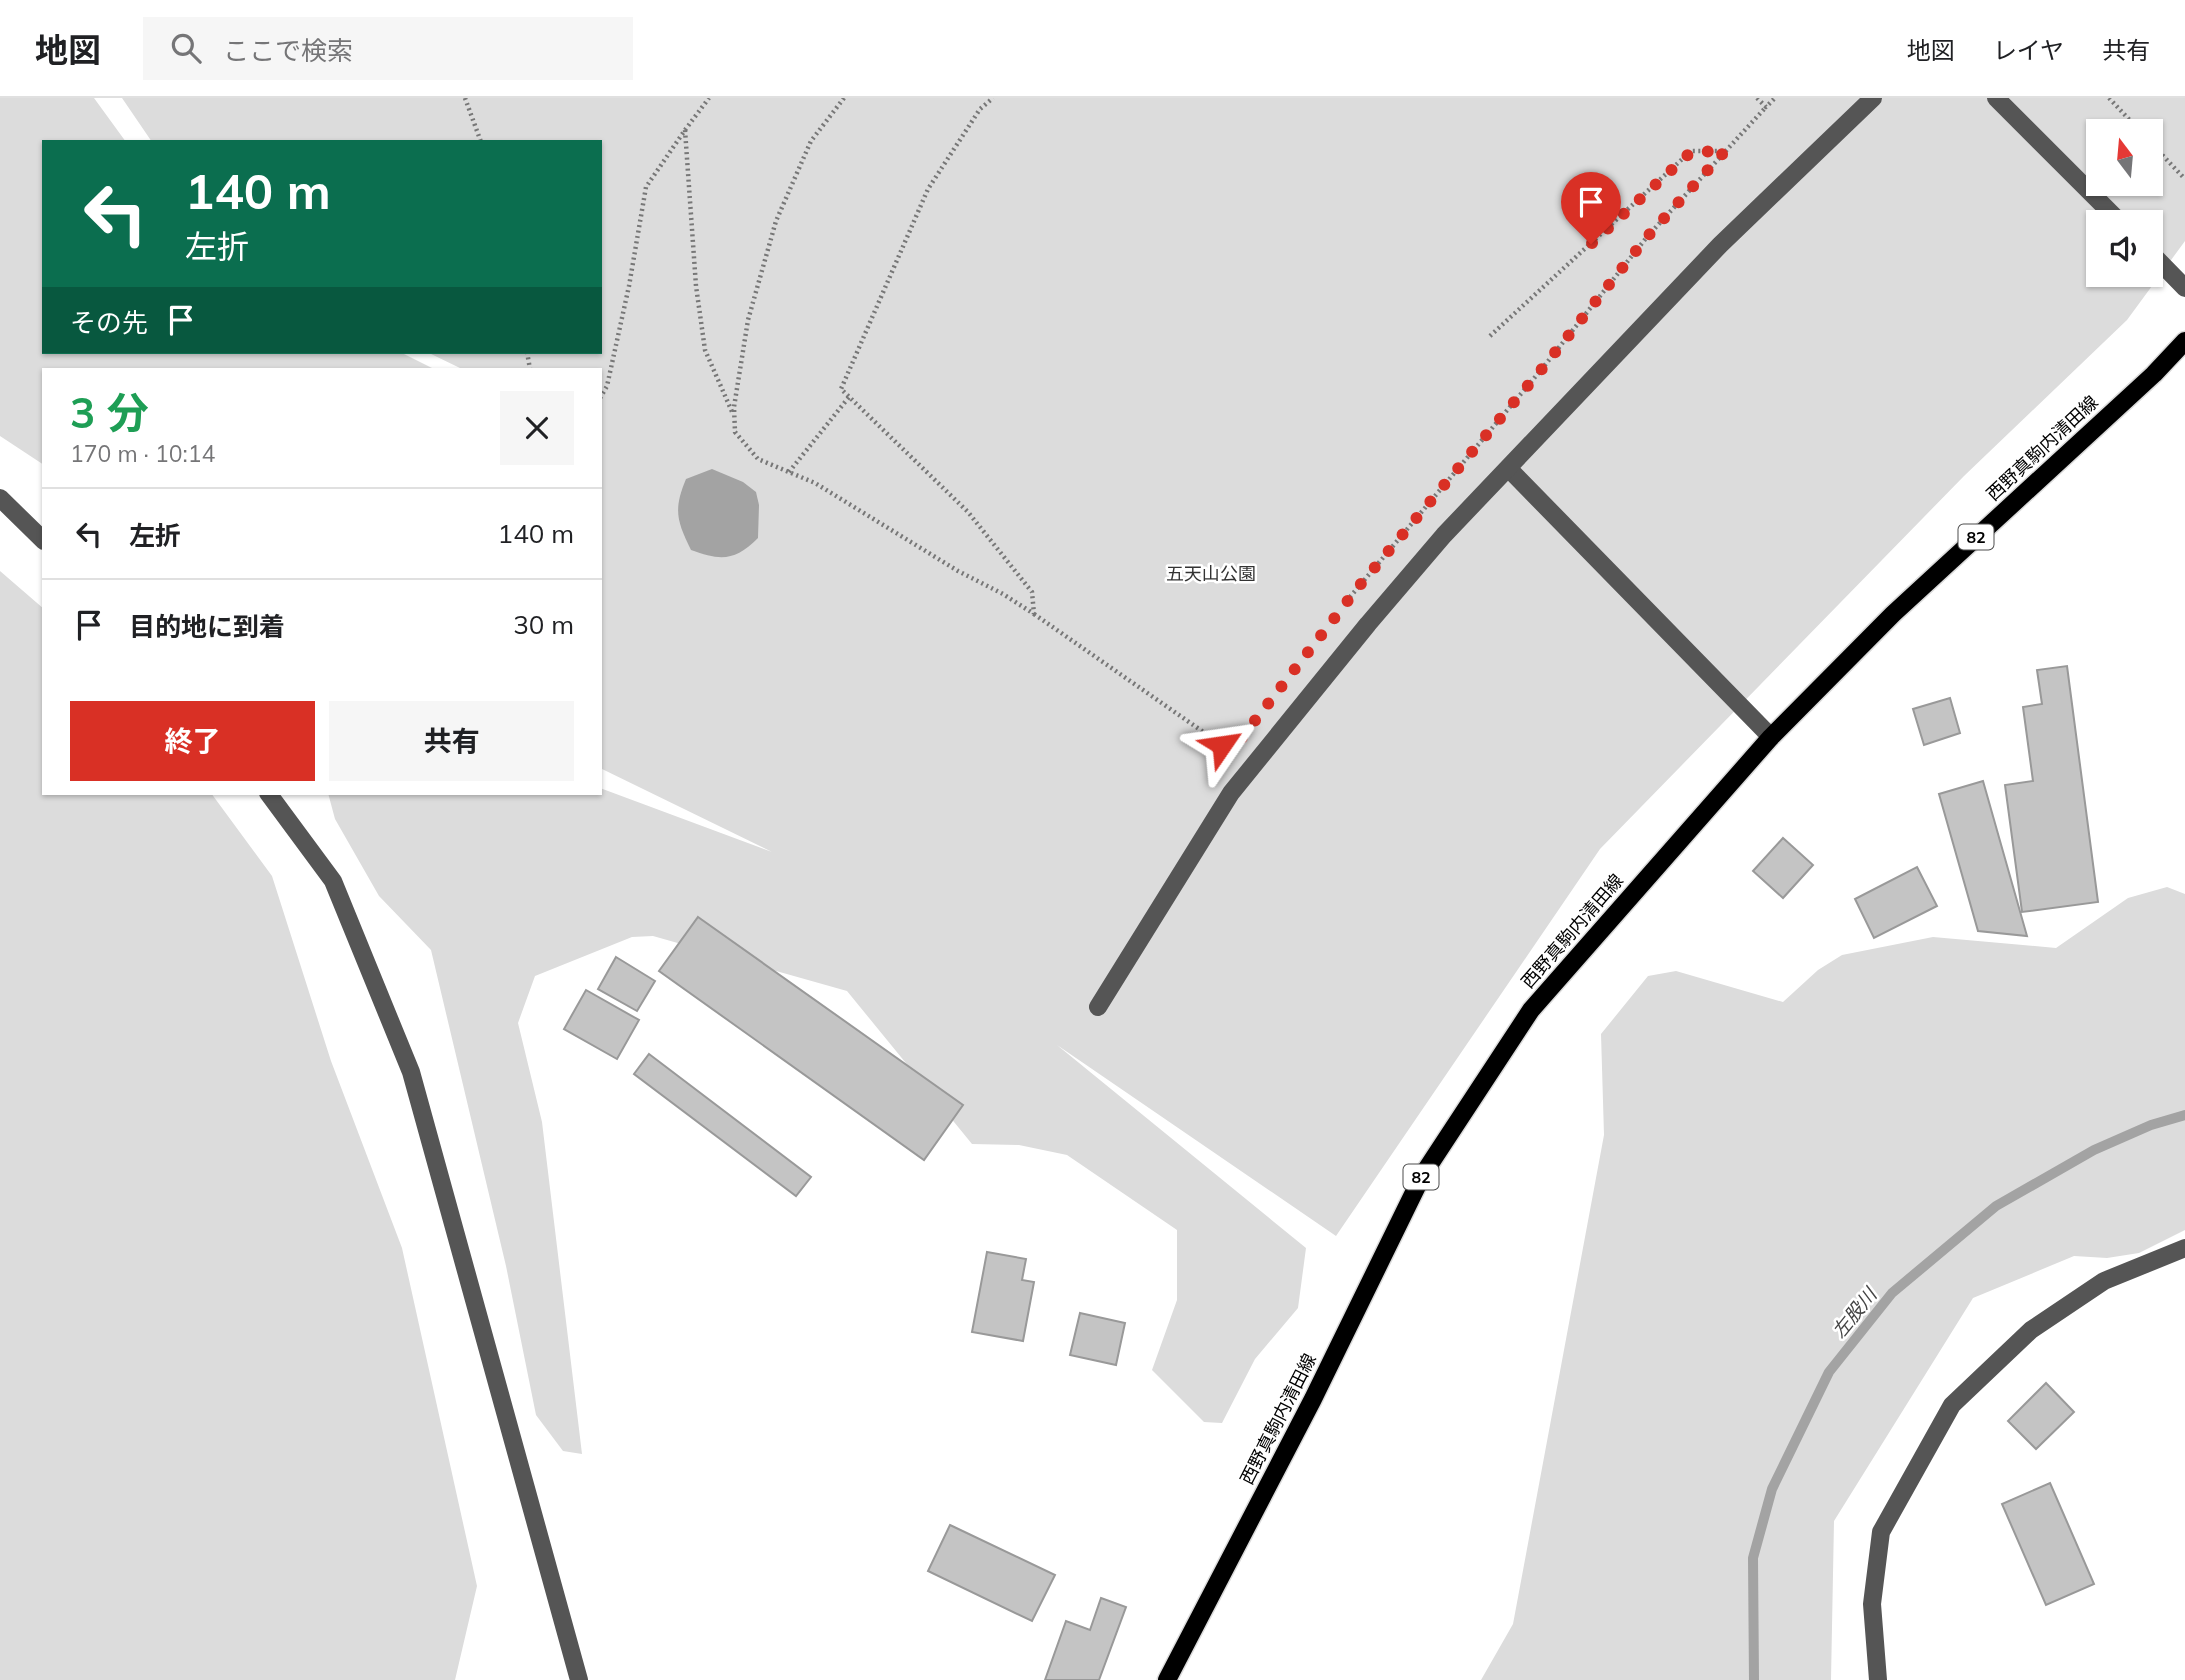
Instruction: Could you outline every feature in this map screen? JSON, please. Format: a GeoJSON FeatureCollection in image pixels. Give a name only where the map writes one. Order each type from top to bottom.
{"type":"FeatureCollection","features":[{"type":"Feature","properties":{"kind":"main road","name":"西野真駒内清田線"},"geometry":{"type":"LineString","coordinates":[[1167,1680],[1313,1399],[1422,1176],[1531,1010],[1771,737],[1893,614],[2154,374],[2185,341]]}},
{"type":"Feature","properties":{"kind":"street"},"geometry":{"type":"LineString","coordinates":[[1098,1007],[1231,793],[1376,614],[1444,536],[1720,245],[1874,98]]}},
{"type":"Feature","properties":{"kind":"street"},"geometry":{"type":"LineString","coordinates":[[1996,98],[2108,210]]}},
{"type":"Feature","properties":{"kind":"street"},"geometry":{"type":"LineString","coordinates":[[2163,266],[2185,288]]}},
{"type":"Feature","properties":{"kind":"street"},"geometry":{"type":"LineString","coordinates":[[1509,469],[1771,737]]}},
{"type":"Feature","properties":{"kind":"street"},"geometry":{"type":"LineString","coordinates":[[0,498],[42,539]]}},
{"type":"Feature","properties":{"kind":"street"},"geometry":{"type":"LineString","coordinates":[[269,795],[333,881],[411,1072],[579,1680]]}},
{"type":"Feature","properties":{"kind":"street"},"geometry":{"type":"LineString","coordinates":[[1878,1680],[1872,1604],[1881,1532],[1952,1405],[2031,1330],[2105,1281],[2185,1248]]}},
{"type":"Feature","properties":{"kind":"path"},"geometry":{"type":"LineString","coordinates":[[465,98],[480,140]]}},
{"type":"Feature","properties":{"kind":"path"},"geometry":{"type":"LineString","coordinates":[[602,395],[607,386],[623,311],[646,187],[709,98]]}},
{"type":"Feature","properties":{"kind":"path"},"geometry":{"type":"LineString","coordinates":[[844,98],[811,141],[776,221],[748,320],[734,418],[735,432],[758,459],[815,483],[958,570],[1003,594],[1222,745],[1240,740]]}},
{"type":"Feature","properties":{"kind":"path"},"geometry":{"type":"LineString","coordinates":[[993,98],[980,109],[928,189],[841,389],[968,512],[1032,592],[1034,614]]}},
{"type":"Feature","properties":{"kind":"path"},"geometry":{"type":"LineString","coordinates":[[1757,98],[1766,107]]}},
{"type":"Feature","properties":{"kind":"path"},"geometry":{"type":"LineString","coordinates":[[1343,607],[1541,370],[1647,237],[1775,98]]}},
{"type":"Feature","properties":{"kind":"path"},"geometry":{"type":"LineString","coordinates":[[2109,98],[2129,119]]}},
{"type":"Feature","properties":{"kind":"path"},"geometry":{"type":"LineString","coordinates":[[685,130],[696,286],[705,351],[734,418]]}},
{"type":"Feature","properties":{"kind":"path"},"geometry":{"type":"LineString","coordinates":[[1490,336],[1691,152],[1725,151]]}},
{"type":"Feature","properties":{"kind":"path"},"geometry":{"type":"LineString","coordinates":[[2163,156],[2185,179]]}},
{"type":"Feature","properties":{"kind":"path"},"geometry":{"type":"LineString","coordinates":[[789,472],[849,397]]}},
{"type":"Feature","properties":{"kind":"green space"},"geometry":{"type":"Polygon","coordinates":[[[0,98],[94,98],[125,140],[42,140],[42,354],[404,354],[432,368],[42,368],[42,464],[0,436],[0,98]]]}},
{"type":"Feature","properties":{"kind":"green space","name":"五天山公園"},"geometry":{"type":"Polygon","coordinates":[[[122,98],[2185,98],[2185,241],[2163,271],[2163,210],[2086,210],[2086,287],[2151,287],[2127,320],[1964,476],[1600,849],[1336,1236],[1057,1045],[1306,1248],[1298,1308],[1255,1359],[1222,1423],[1204,1422],[1152,1370],[1177,1300],[1177,1230],[1067,1155],[1019,1145],[972,1144],[847,991],[653,936],[632,937],[535,976],[518,1023],[542,1122],[582,1454],[563,1451],[536,1415],[506,1266],[431,950],[379,896],[335,819],[329,795],[602,795],[602,789],[772,852],[602,769],[602,368],[460,368],[431,354],[602,354],[602,140],[151,140],[122,98]]]}},
{"type":"Feature","properties":{"kind":"green space"},"geometry":{"type":"Polygon","coordinates":[[[0,571],[42,607],[42,795],[212,795],[272,876],[331,1061],[402,1248],[477,1586],[455,1680],[0,1680],[0,571]]]}},
{"type":"Feature","properties":{"kind":"green space"},"geometry":{"type":"Polygon","coordinates":[[[2167,887],[2185,894],[2185,1230],[2139,1253],[2107,1258],[2074,1256],[1973,1298],[1834,1521],[1831,1680],[1481,1680],[1513,1624],[1604,1135],[1601,1034],[1648,976],[1676,971],[1783,1002],[1818,970],[1842,955],[1933,937],[2056,948],[2128,898],[2167,887]]]}},
{"type":"Feature","properties":{"kind":"shaded area"},"geometry":{"type":"Polygon","coordinates":[[[712,469],[743,482],[756,492],[759,505],[758,538],[742,551],[727,557],[691,550],[678,515],[679,499],[686,479],[712,469]]]}},
{"type":"Feature","properties":{"kind":"building"},"geometry":{"type":"Polygon","coordinates":[[[2067,666],[2098,902],[2022,912],[2005,785],[2033,781],[2023,707],[2042,704],[2037,670],[2067,666]]]}},
{"type":"Feature","properties":{"kind":"building"},"geometry":{"type":"Polygon","coordinates":[[[1950,698],[1960,733],[1924,745],[1913,709],[1950,698]]]}},
{"type":"Feature","properties":{"kind":"building"},"geometry":{"type":"Polygon","coordinates":[[[1983,781],[2027,936],[1978,931],[1939,794],[1983,781]]]}},
{"type":"Feature","properties":{"kind":"building"},"geometry":{"type":"Polygon","coordinates":[[[1783,838],[1813,865],[1783,898],[1753,871],[1783,838]]]}},
{"type":"Feature","properties":{"kind":"building"},"geometry":{"type":"Polygon","coordinates":[[[1917,867],[1937,906],[1874,938],[1855,899],[1917,867]]]}},
{"type":"Feature","properties":{"kind":"building"},"geometry":{"type":"Polygon","coordinates":[[[698,917],[963,1105],[924,1160],[659,971],[698,917]]]}},
{"type":"Feature","properties":{"kind":"building"},"geometry":{"type":"Polygon","coordinates":[[[616,957],[655,981],[637,1011],[598,989],[616,957]]]}},
{"type":"Feature","properties":{"kind":"building"},"geometry":{"type":"Polygon","coordinates":[[[586,990],[639,1020],[617,1059],[564,1029],[586,990]]]}},
{"type":"Feature","properties":{"kind":"building"},"geometry":{"type":"Polygon","coordinates":[[[649,1054],[811,1177],[796,1196],[634,1074],[649,1054]]]}},
{"type":"Feature","properties":{"kind":"building"},"geometry":{"type":"Polygon","coordinates":[[[987,1252],[1026,1259],[1022,1280],[1034,1282],[1023,1341],[972,1332],[987,1252]]]}},
{"type":"Feature","properties":{"kind":"building"},"geometry":{"type":"Polygon","coordinates":[[[1080,1313],[1125,1323],[1116,1365],[1070,1355],[1080,1313]]]}},
{"type":"Feature","properties":{"kind":"building"},"geometry":{"type":"Polygon","coordinates":[[[2046,1383],[2074,1412],[2036,1449],[2008,1421],[2046,1383]]]}},
{"type":"Feature","properties":{"kind":"building"},"geometry":{"type":"Polygon","coordinates":[[[2050,1483],[2094,1584],[2046,1605],[2002,1504],[2050,1483]]]}},
{"type":"Feature","properties":{"kind":"building"},"geometry":{"type":"Polygon","coordinates":[[[950,1525],[1055,1575],[1032,1621],[928,1571],[950,1525]]]}},
{"type":"Feature","properties":{"kind":"building"},"geometry":{"type":"Polygon","coordinates":[[[1101,1598],[1126,1607],[1099,1680],[1045,1680],[1066,1621],[1090,1630],[1101,1598]]]}},
{"type":"Feature","properties":{"kind":"waterway","name":"左股川"},"geometry":{"type":"LineString","coordinates":[[1754,1680],[1753,1558],[1772,1489],[1829,1372],[1892,1293],[1996,1206],[2094,1150],[2151,1125],[2185,1115]]}},
{"type":"Feature","properties":{"kind":"route"},"geometry":{"type":"LineString","coordinates":[[1222,745],[1240,740],[1360,585],[1541,370],[1647,237],[1725,151],[1691,152],[1591,244]]}}]}
